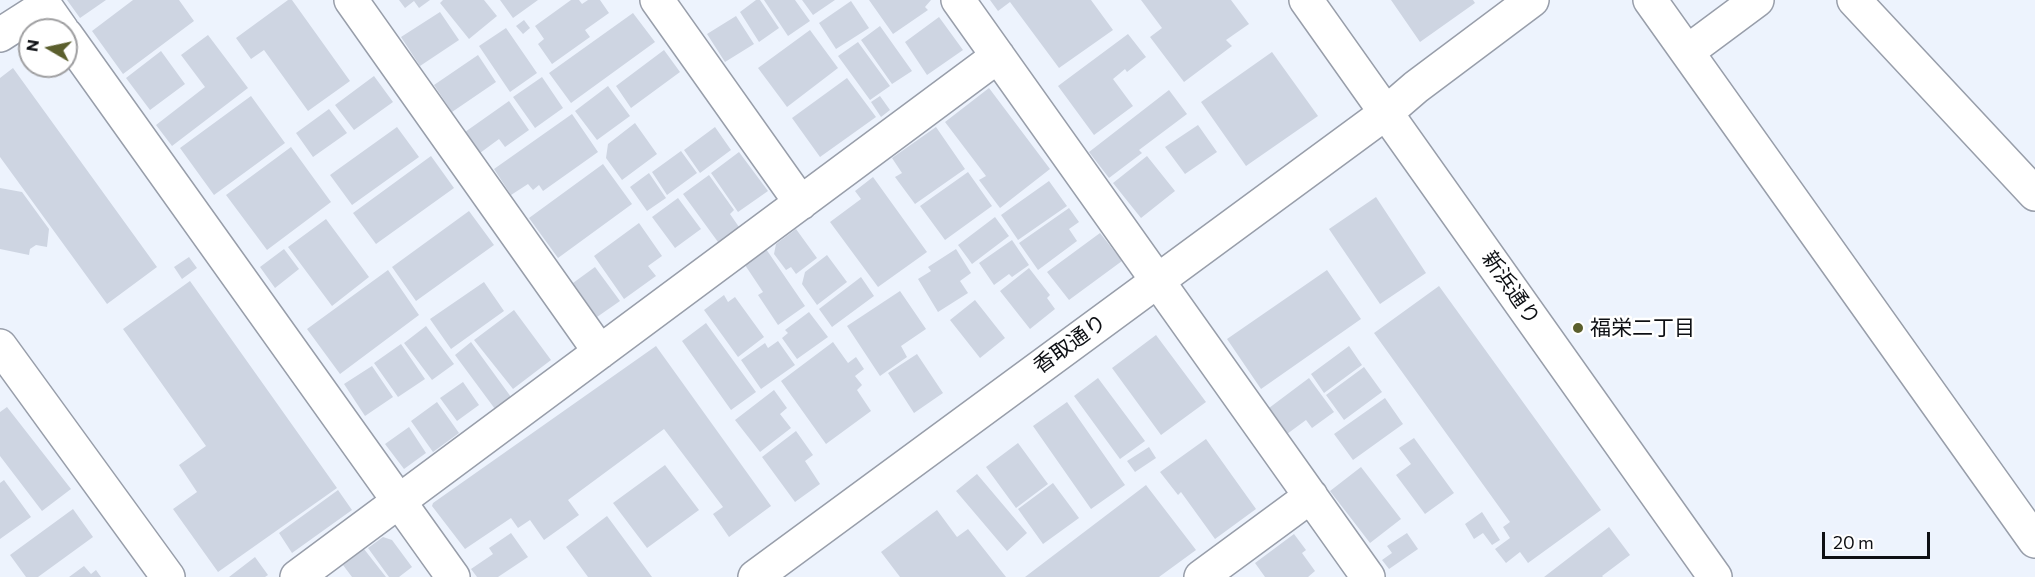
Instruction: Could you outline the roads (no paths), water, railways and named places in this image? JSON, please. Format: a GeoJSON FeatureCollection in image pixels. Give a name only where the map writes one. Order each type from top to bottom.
{"type":"FeatureCollection","features":[{"type":"Feature","properties":{"kind":"street"},"geometry":{"type":"LineString","coordinates":[[351,0],[600,352]]}},
{"type":"Feature","properties":{"kind":"street"},"geometry":{"type":"LineString","coordinates":[[657,0],[801,203]]}},
{"type":"Feature","properties":{"kind":"street"},"geometry":{"type":"LineString","coordinates":[[958,0],[1368,577]]}},
{"type":"Feature","properties":{"kind":"street","name":"新浜通り"},"geometry":{"type":"LineString","coordinates":[[1306,0],[1715,577]]}},
{"type":"Feature","properties":{"kind":"street","name":"香取通り"},"geometry":{"type":"LineString","coordinates":[[754,577],[1387,112],[1416,87],[1532,0]]}},
{"type":"Feature","properties":{"kind":"street"},"geometry":{"type":"LineString","coordinates":[[1650,0],[2035,541]]}},
{"type":"Feature","properties":{"kind":"street"},"geometry":{"type":"LineString","coordinates":[[1687,52],[1757,0]]}},
{"type":"Feature","properties":{"kind":"street"},"geometry":{"type":"LineString","coordinates":[[1854,0],[2035,194]]}},
{"type":"Feature","properties":{"kind":"street"},"geometry":{"type":"LineString","coordinates":[[0,35],[49,12]]}},
{"type":"Feature","properties":{"kind":"street"},"geometry":{"type":"LineString","coordinates":[[78,52],[453,577]]}},
{"type":"Feature","properties":{"kind":"street"},"geometry":{"type":"LineString","coordinates":[[297,577],[998,56]]}},
{"type":"Feature","properties":{"kind":"street"},"geometry":{"type":"LineString","coordinates":[[0,346],[168,577]]}},
{"type":"Feature","properties":{"kind":"street"},"geometry":{"type":"LineString","coordinates":[[1201,577],[1311,496]]}},
{"type":"Feature","properties":{"kind":"place","name":"福栄二丁目"},"geometry":{"type":"Point","coordinates":[1578,328]}}]}
